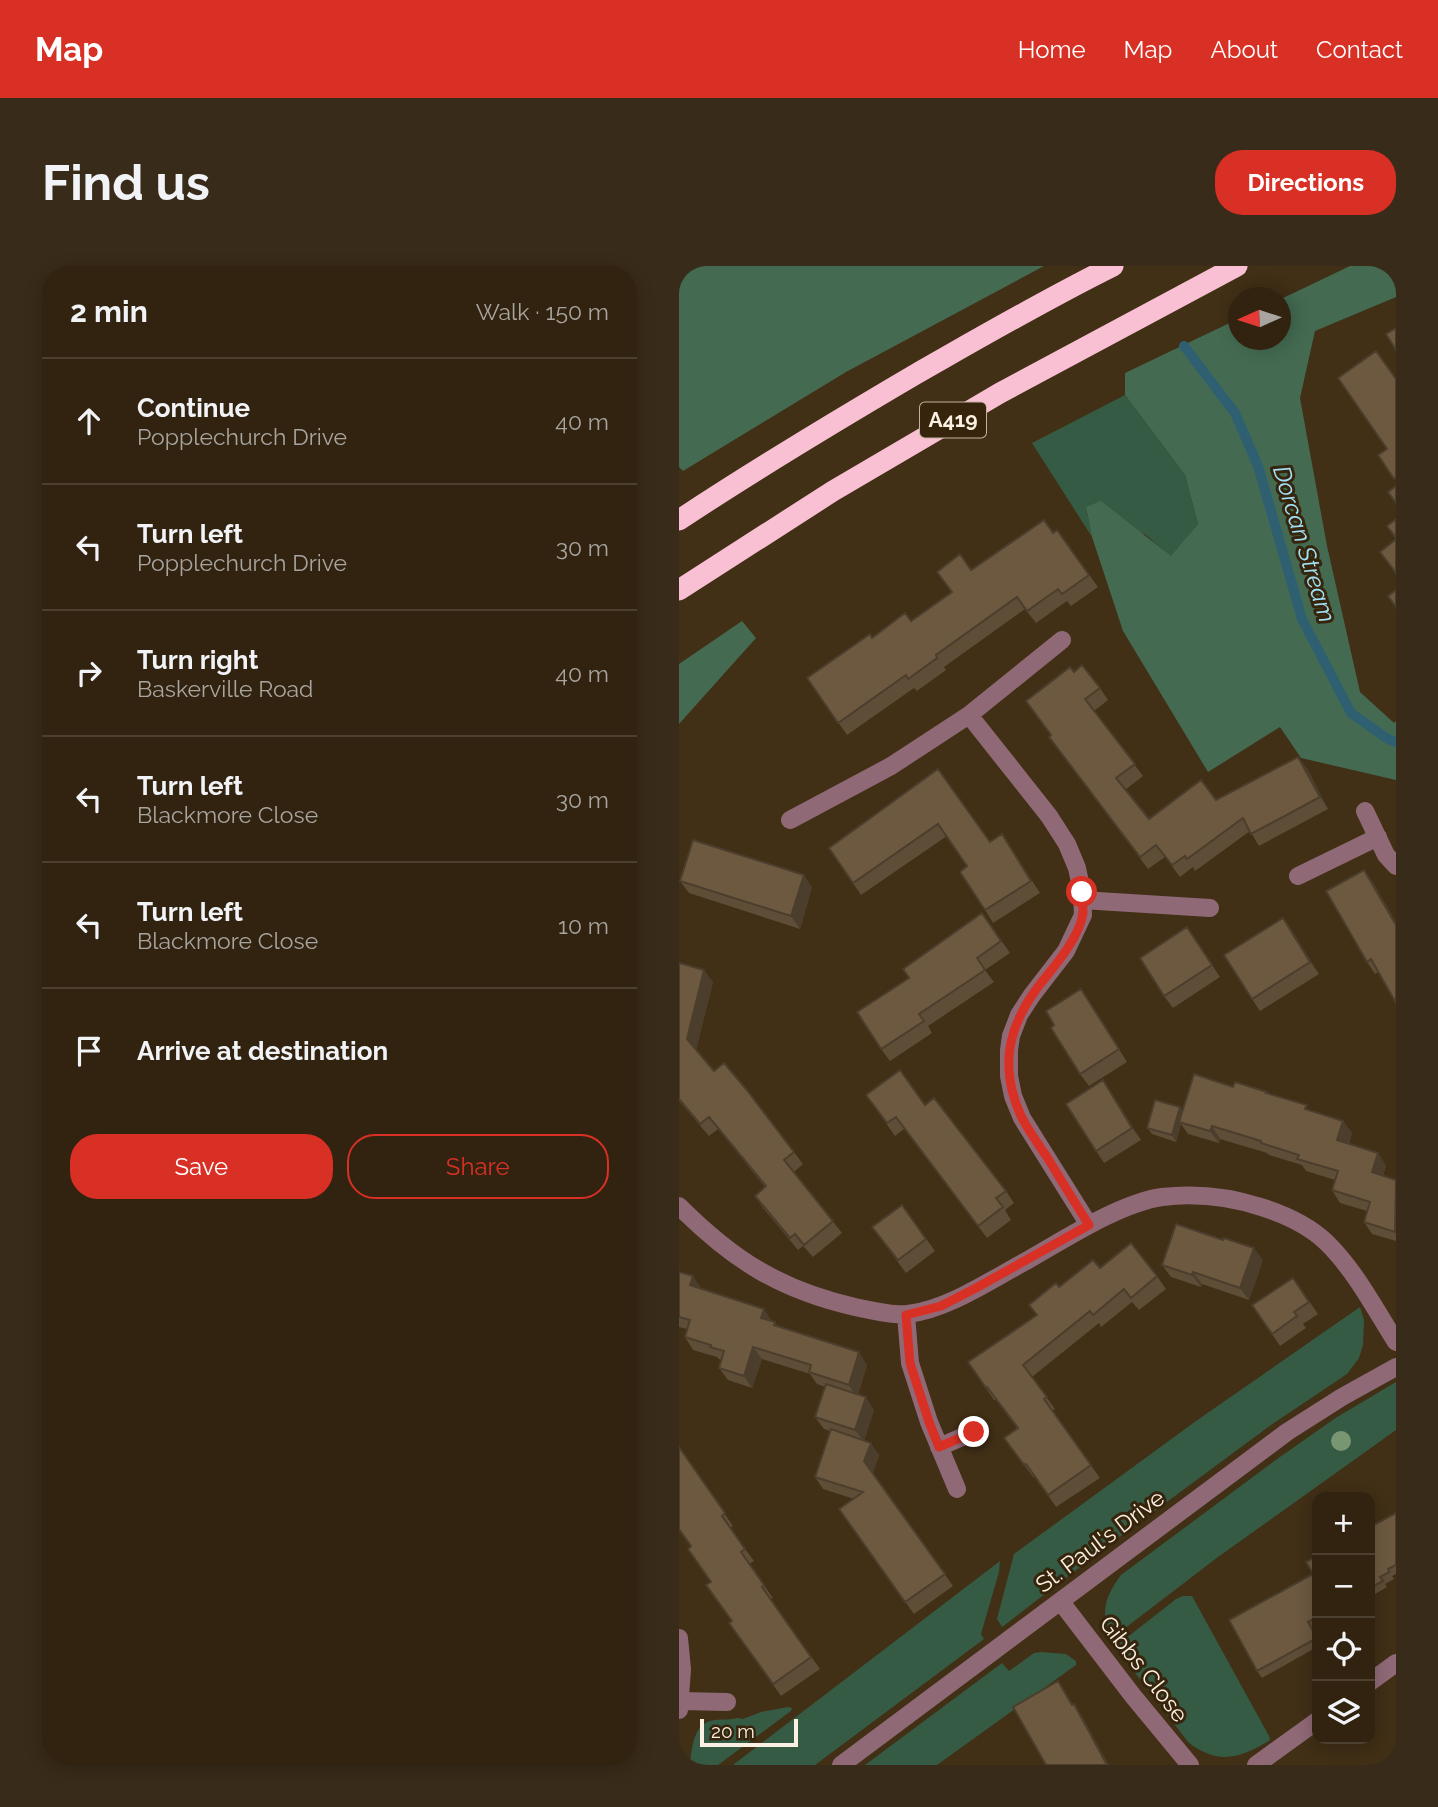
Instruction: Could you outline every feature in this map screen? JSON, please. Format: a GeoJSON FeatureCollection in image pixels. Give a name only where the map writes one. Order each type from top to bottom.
{"type":"FeatureCollection","features":[{"type":"Feature","properties":{"kind":"highway","name":"A419"},"geometry":{"type":"LineString","coordinates":[[679,520],[734,483],[860,407],[973,341],[1113,266]]}},
{"type":"Feature","properties":{"kind":"highway","name":"A419"},"geometry":{"type":"LineString","coordinates":[[679,590],[833,491],[1000,393],[1237,266]]}},
{"type":"Feature","properties":{"kind":"street"},"geometry":{"type":"LineString","coordinates":[[790,820],[891,766],[969,715],[1062,640]]}},
{"type":"Feature","properties":{"kind":"street"},"geometry":{"type":"LineString","coordinates":[[969,715],[1049,816],[1067,844],[1077,868],[1083,915],[1066,951],[1019,1015],[1011,1036],[1009,1076],[1022,1118],[1089,1225]]}},
{"type":"Feature","properties":{"kind":"street"},"geometry":{"type":"LineString","coordinates":[[1365,811],[1386,855],[1396,866]]}},
{"type":"Feature","properties":{"kind":"street"},"geometry":{"type":"LineString","coordinates":[[1297,876],[1378,837]]}},
{"type":"Feature","properties":{"kind":"street"},"geometry":{"type":"LineString","coordinates":[[1082,900],[1210,908]]}},
{"type":"Feature","properties":{"kind":"street"},"geometry":{"type":"LineString","coordinates":[[679,1206],[721,1245],[750,1266],[776,1280],[832,1302],[906,1315],[941,1306],[1089,1225],[1132,1206],[1161,1197],[1218,1196],[1274,1211],[1300,1224],[1325,1242],[1347,1268],[1396,1342]]}},
{"type":"Feature","properties":{"kind":"street"},"geometry":{"type":"LineString","coordinates":[[906,1315],[910,1363],[929,1422],[957,1489]]}},
{"type":"Feature","properties":{"kind":"street","name":"St. Paul's Drive"},"geometry":{"type":"LineString","coordinates":[[841,1765],[1287,1432],[1342,1396],[1396,1367]]}},
{"type":"Feature","properties":{"kind":"street"},"geometry":{"type":"LineString","coordinates":[[939,1447],[974,1432]]}},
{"type":"Feature","properties":{"kind":"street","name":"Gibbs Close"},"geometry":{"type":"LineString","coordinates":[[1061,1602],[1190,1765]]}},
{"type":"Feature","properties":{"kind":"street"},"geometry":{"type":"LineString","coordinates":[[679,1638],[682,1669],[680,1705],[727,1702]]}},
{"type":"Feature","properties":{"kind":"street"},"geometry":{"type":"LineString","coordinates":[[1371,1681],[1396,1662]]}},
{"type":"Feature","properties":{"kind":"street"},"geometry":{"type":"LineString","coordinates":[[1256,1765],[1312,1725]]}},
{"type":"Feature","properties":{"kind":"green space"},"geometry":{"type":"Polygon","coordinates":[[[679,266],[1044,266],[846,372],[683,471],[679,467],[679,266]]]}},
{"type":"Feature","properties":{"kind":"green space"},"geometry":{"type":"Polygon","coordinates":[[[1350,266],[1396,266],[1396,297],[1315,331],[1300,398],[1327,546],[1360,692],[1394,723],[1396,721],[1396,780],[1301,758],[1280,727],[1208,772],[1123,631],[1092,537],[1086,507],[1101,501],[1171,556],[1198,524],[1185,475],[1125,395],[1125,373],[1228,324],[1228,350],[1291,350],[1291,294],[1350,266]]]}},
{"type":"Feature","properties":{"kind":"green space"},"geometry":{"type":"Polygon","coordinates":[[[1125,395],[1185,475],[1198,524],[1171,557],[1146,535],[1086,507],[1092,537],[1032,443],[1125,395]]]}},
{"type":"Feature","properties":{"kind":"green space"},"geometry":{"type":"Polygon","coordinates":[[[742,621],[756,638],[679,724],[679,664],[742,621]]]}},
{"type":"Feature","properties":{"kind":"green space"},"geometry":{"type":"Polygon","coordinates":[[[1360,1307],[1364,1320],[1363,1345],[1359,1358],[1347,1374],[1271,1425],[1002,1627],[997,1619],[1014,1554],[1196,1421],[1360,1307]]]}},
{"type":"Feature","properties":{"kind":"green space"},"geometry":{"type":"Polygon","coordinates":[[[1396,1382],[1396,1430],[1218,1557],[1120,1632],[1109,1634],[1105,1617],[1106,1603],[1121,1575],[1277,1459],[1337,1417],[1396,1382]]]}},
{"type":"Feature","properties":{"kind":"green space"},"geometry":{"type":"Polygon","coordinates":[[[1000,1561],[981,1634],[984,1639],[815,1765],[733,1765],[1000,1561]]]}},
{"type":"Feature","properties":{"kind":"green space"},"geometry":{"type":"Polygon","coordinates":[[[1183,1596],[1192,1596],[1269,1736],[1270,1740],[1249,1752],[1229,1757],[1219,1756],[1209,1754],[1188,1742],[1117,1649],[1120,1643],[1183,1596]]]}},
{"type":"Feature","properties":{"kind":"green space"},"geometry":{"type":"Polygon","coordinates":[[[1034,1653],[1066,1654],[1076,1661],[1076,1665],[937,1765],[865,1765],[1002,1663],[1009,1671],[1034,1653]]]}},
{"type":"Feature","properties":{"kind":"green space"},"geometry":{"type":"Polygon","coordinates":[[[792,1708],[791,1711],[718,1765],[690,1765],[695,1737],[702,1725],[715,1720],[743,1719],[761,1712],[792,1708]]]}},
{"type":"Feature","properties":{"kind":"building"},"geometry":{"type":"Polygon","coordinates":[[[1396,328],[1396,350],[1386,334],[1396,328]]]}},
{"type":"Feature","properties":{"kind":"building"},"geometry":{"type":"Polygon","coordinates":[[[1376,351],[1396,379],[1394,479],[1378,455],[1387,449],[1338,378],[1376,351]]]}},
{"type":"Feature","properties":{"kind":"building"},"geometry":{"type":"Polygon","coordinates":[[[1396,486],[1396,503],[1388,492],[1396,486]]]}},
{"type":"Feature","properties":{"kind":"building"},"geometry":{"type":"Polygon","coordinates":[[[1396,519],[1396,538],[1387,526],[1396,519]]]}},
{"type":"Feature","properties":{"kind":"building"},"geometry":{"type":"Polygon","coordinates":[[[1044,520],[1053,533],[1057,530],[1089,575],[1062,594],[1058,589],[1027,611],[1017,597],[936,655],[937,658],[908,679],[906,675],[838,723],[807,678],[870,634],[872,638],[905,613],[911,621],[952,592],[937,572],[960,554],[971,570],[1044,520]]]}},
{"type":"Feature","properties":{"kind":"building"},"geometry":{"type":"Polygon","coordinates":[[[1396,539],[1396,573],[1380,552],[1396,539]]]}},
{"type":"Feature","properties":{"kind":"building"},"geometry":{"type":"Polygon","coordinates":[[[1396,590],[1396,607],[1388,596],[1396,590]]]}},
{"type":"Feature","properties":{"kind":"building"},"geometry":{"type":"Polygon","coordinates":[[[1082,665],[1100,688],[1085,699],[1135,764],[1116,778],[1149,819],[1201,780],[1216,800],[1298,757],[1320,797],[1251,834],[1243,818],[1187,859],[1185,856],[1172,865],[1156,845],[1140,857],[1049,737],[1051,735],[1026,701],[1070,667],[1074,672],[1082,665]]]}},
{"type":"Feature","properties":{"kind":"building"},"geometry":{"type":"Polygon","coordinates":[[[938,769],[990,842],[1002,834],[1031,881],[985,910],[960,872],[967,866],[938,824],[853,883],[829,848],[938,769]]]}},
{"type":"Feature","properties":{"kind":"building"},"geometry":{"type":"Polygon","coordinates":[[[693,840],[804,875],[791,916],[680,881],[693,840]]]}},
{"type":"Feature","properties":{"kind":"building"},"geometry":{"type":"Polygon","coordinates":[[[1364,870],[1396,925],[1396,1003],[1371,959],[1367,962],[1326,891],[1364,870]]]}},
{"type":"Feature","properties":{"kind":"building"},"geometry":{"type":"Polygon","coordinates":[[[982,913],[1001,941],[977,958],[985,970],[919,1014],[924,1021],[881,1049],[857,1012],[909,978],[903,969],[982,913]]]}},
{"type":"Feature","properties":{"kind":"building"},"geometry":{"type":"Polygon","coordinates":[[[1283,918],[1310,962],[1252,999],[1224,955],[1283,918]]]}},
{"type":"Feature","properties":{"kind":"building"},"geometry":{"type":"Polygon","coordinates":[[[1187,927],[1212,965],[1164,996],[1140,958],[1187,927]]]}},
{"type":"Feature","properties":{"kind":"building"},"geometry":{"type":"Polygon","coordinates":[[[679,963],[704,970],[687,1039],[714,1071],[724,1063],[746,1089],[794,1152],[784,1160],[833,1221],[804,1245],[795,1234],[790,1238],[755,1196],[766,1186],[709,1117],[700,1124],[679,1099],[679,963]]]}},
{"type":"Feature","properties":{"kind":"building"},"geometry":{"type":"Polygon","coordinates":[[[1081,989],[1119,1049],[1080,1074],[1051,1028],[1054,1025],[1046,1011],[1081,989]]]}},
{"type":"Feature","properties":{"kind":"building"},"geometry":{"type":"Polygon","coordinates":[[[900,1070],[925,1105],[934,1098],[1006,1191],[996,1198],[1003,1207],[978,1226],[896,1117],[887,1123],[866,1095],[900,1070]]]}},
{"type":"Feature","properties":{"kind":"building"},"geometry":{"type":"Polygon","coordinates":[[[1194,1074],[1233,1087],[1235,1082],[1267,1092],[1307,1105],[1305,1109],[1343,1121],[1337,1140],[1378,1153],[1372,1172],[1396,1180],[1395,1232],[1364,1222],[1370,1202],[1332,1190],[1338,1171],[1297,1159],[1299,1155],[1261,1141],[1212,1126],[1210,1131],[1179,1122],[1194,1074]]]}},
{"type":"Feature","properties":{"kind":"building"},"geometry":{"type":"Polygon","coordinates":[[[1103,1080],[1132,1128],[1096,1151],[1066,1104],[1103,1080]]]}},
{"type":"Feature","properties":{"kind":"building"},"geometry":{"type":"Polygon","coordinates":[[[1155,1100],[1180,1107],[1172,1135],[1147,1128],[1155,1100]]]}},
{"type":"Feature","properties":{"kind":"building"},"geometry":{"type":"Polygon","coordinates":[[[902,1205],[926,1239],[898,1260],[872,1227],[902,1205]]]}},
{"type":"Feature","properties":{"kind":"building"},"geometry":{"type":"Polygon","coordinates":[[[1176,1224],[1254,1248],[1240,1288],[1162,1265],[1176,1224]]]}},
{"type":"Feature","properties":{"kind":"building"},"geometry":{"type":"Polygon","coordinates":[[[1131,1243],[1157,1276],[1131,1298],[1124,1289],[1093,1315],[1090,1311],[1023,1365],[1091,1465],[1048,1495],[1004,1438],[1018,1428],[968,1362],[1037,1315],[1029,1305],[1056,1283],[1059,1287],[1093,1260],[1100,1268],[1131,1243]]]}},
{"type":"Feature","properties":{"kind":"building"},"geometry":{"type":"Polygon","coordinates":[[[679,1272],[693,1276],[690,1285],[764,1309],[761,1318],[775,1322],[774,1325],[859,1352],[849,1385],[809,1372],[811,1365],[753,1347],[744,1376],[719,1368],[724,1351],[685,1337],[690,1320],[679,1317],[679,1272]]]}},
{"type":"Feature","properties":{"kind":"building"},"geometry":{"type":"Polygon","coordinates":[[[1293,1278],[1309,1302],[1294,1312],[1297,1316],[1272,1334],[1252,1305],[1293,1278]]]}},
{"type":"Feature","properties":{"kind":"building"},"geometry":{"type":"Polygon","coordinates":[[[826,1384],[866,1397],[855,1430],[815,1417],[826,1384]]]}},
{"type":"Feature","properties":{"kind":"building"},"geometry":{"type":"Polygon","coordinates":[[[831,1429],[871,1443],[864,1461],[945,1574],[905,1602],[839,1509],[863,1492],[815,1477],[831,1429]]]}},
{"type":"Feature","properties":{"kind":"building"},"geometry":{"type":"Polygon","coordinates":[[[679,1447],[725,1513],[722,1516],[745,1549],[741,1552],[764,1585],[762,1587],[811,1657],[773,1684],[729,1623],[732,1621],[706,1585],[711,1582],[688,1549],[691,1546],[679,1529],[679,1447]]]}},
{"type":"Feature","properties":{"kind":"building"},"geometry":{"type":"Polygon","coordinates":[[[1396,1513],[1396,1565],[1388,1569],[1389,1572],[1380,1577],[1383,1581],[1375,1585],[1375,1555],[1375,1524],[1396,1513]]]}},
{"type":"Feature","properties":{"kind":"building"},"geometry":{"type":"Polygon","coordinates":[[[1312,1559],[1312,1572],[1306,1562],[1312,1559]]]}},
{"type":"Feature","properties":{"kind":"building"},"geometry":{"type":"Polygon","coordinates":[[[1312,1575],[1312,1620],[1308,1622],[1312,1629],[1312,1641],[1257,1671],[1229,1620],[1312,1575]]]}},
{"type":"Feature","properties":{"kind":"building"},"geometry":{"type":"Polygon","coordinates":[[[1058,1681],[1072,1705],[1074,1704],[1107,1765],[1046,1765],[1013,1707],[1058,1681]]]}},
{"type":"Feature","properties":{"kind":"waterway","name":"Dorcan Stream"},"geometry":{"type":"LineString","coordinates":[[1184,346],[1235,413],[1258,466],[1302,619],[1351,713],[1396,742]]}},
{"type":"Feature","properties":{"kind":"route"},"geometry":{"type":"LineString","coordinates":[[974,1432],[939,1447],[910,1363],[906,1315],[941,1306],[1089,1225],[1022,1118],[1009,1076],[1011,1036],[1019,1015],[1066,951],[1083,915],[1082,892]]}}]}
